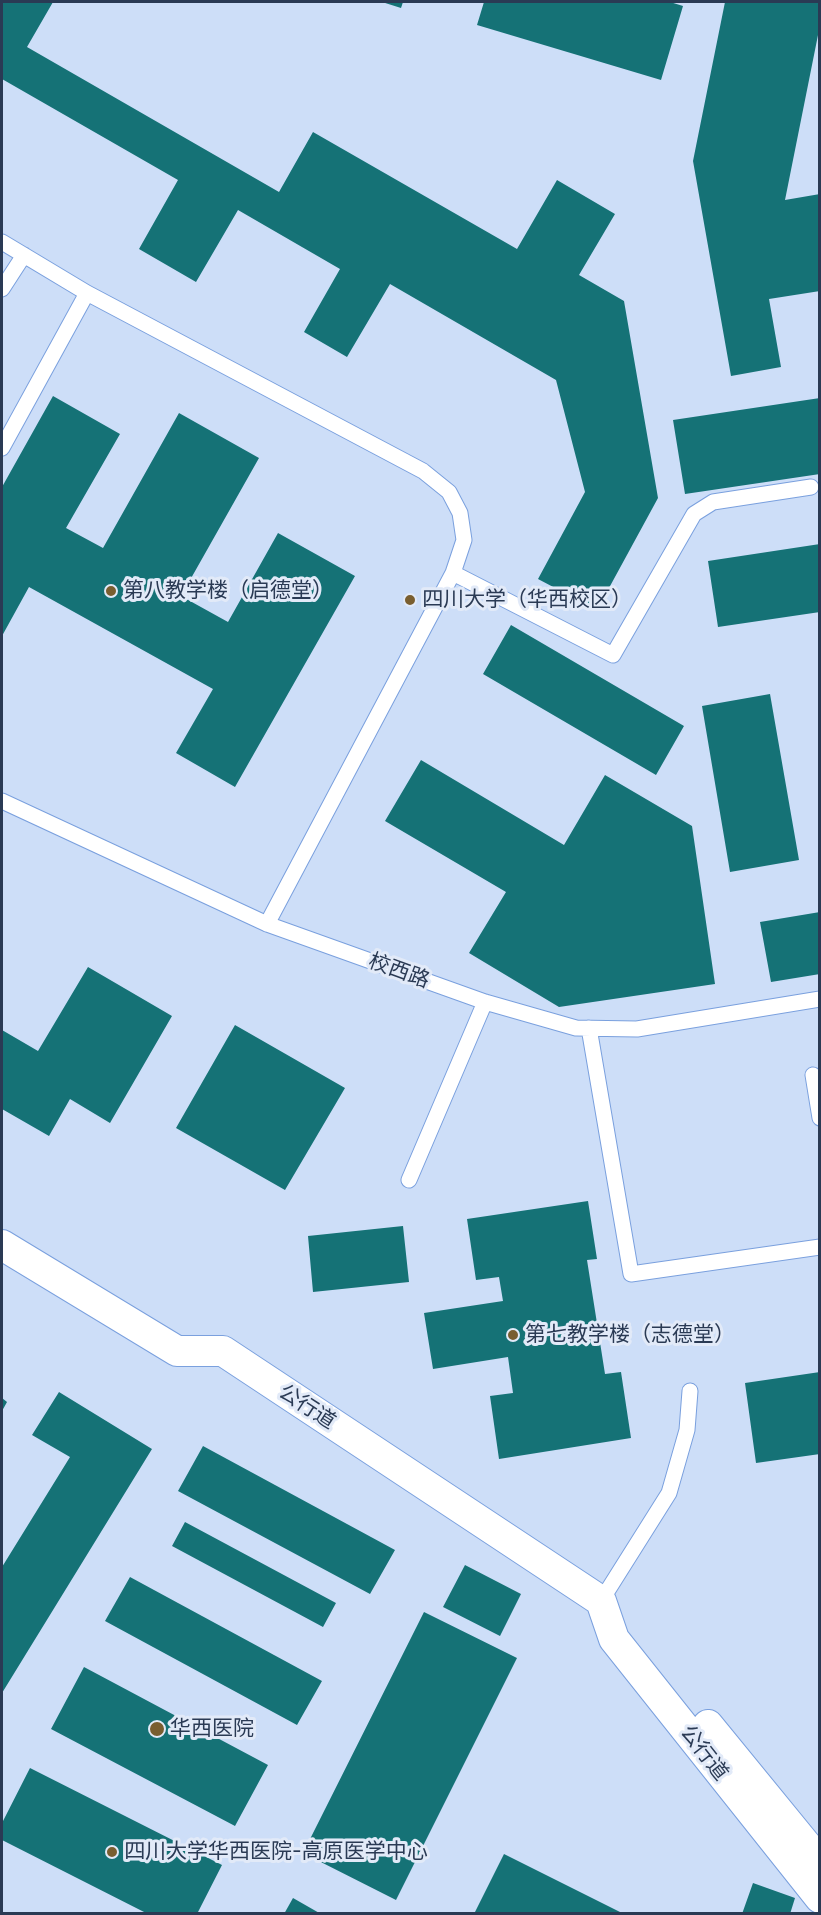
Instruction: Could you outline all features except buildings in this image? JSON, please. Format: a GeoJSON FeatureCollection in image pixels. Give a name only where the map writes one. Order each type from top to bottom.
{"type":"FeatureCollection","features":[{"type":"Feature","properties":{"kind":"street","name":"公行道"},"geometry":{"type":"LineString","coordinates":[[2,1245],[177,1351],[223,1351],[601,1601],[640,1642],[819,1862]]}},
{"type":"Feature","properties":{"kind":"street","name":"公行道"},"geometry":{"type":"LineString","coordinates":[[601,1601],[614,1639],[819,1898]]}},
{"type":"Feature","properties":{"kind":"lane"},"geometry":{"type":"LineString","coordinates":[[2,242],[87,293],[423,471],[449,492],[460,513],[464,540],[453,573],[267,924]]}},
{"type":"Feature","properties":{"kind":"lane"},"geometry":{"type":"LineString","coordinates":[[2,289],[24,255]]}},
{"type":"Feature","properties":{"kind":"lane"},"geometry":{"type":"LineString","coordinates":[[2,448],[87,293]]}},
{"type":"Feature","properties":{"kind":"lane"},"geometry":{"type":"LineString","coordinates":[[453,573],[613,655],[694,514],[713,502],[811,487]]}},
{"type":"Feature","properties":{"kind":"lane","name":"校西路"},"geometry":{"type":"LineString","coordinates":[[2,801],[267,924],[485,1002],[576,1028],[637,1029],[819,999]]}},
{"type":"Feature","properties":{"kind":"lane"},"geometry":{"type":"LineString","coordinates":[[410,1180],[485,1002]]}},
{"type":"Feature","properties":{"kind":"lane"},"geometry":{"type":"LineString","coordinates":[[589,1028],[631,1274],[819,1247]]}},
{"type":"Feature","properties":{"kind":"lane"},"geometry":{"type":"LineString","coordinates":[[813,1075],[819,1118]]}},
{"type":"Feature","properties":{"kind":"lane"},"geometry":{"type":"LineString","coordinates":[[601,1601],[669,1493],[687,1430],[690,1391]]}},
{"type":"Feature","properties":{"kind":"place","name":"第八教学楼（启德堂）"},"geometry":{"type":"Point","coordinates":[111,591]}},
{"type":"Feature","properties":{"kind":"place","name":"四川大学（华西校区）"},"geometry":{"type":"Point","coordinates":[410,600]}},
{"type":"Feature","properties":{"kind":"place","name":"第七教学楼（志德堂）"},"geometry":{"type":"Point","coordinates":[513,1335]}},
{"type":"Feature","properties":{"kind":"place","name":"华西医院"},"geometry":{"type":"Point","coordinates":[157,1729]}},
{"type":"Feature","properties":{"kind":"place","name":"四川大学华西医院-高原医学中心"},"geometry":{"type":"Point","coordinates":[112,1852]}}]}
